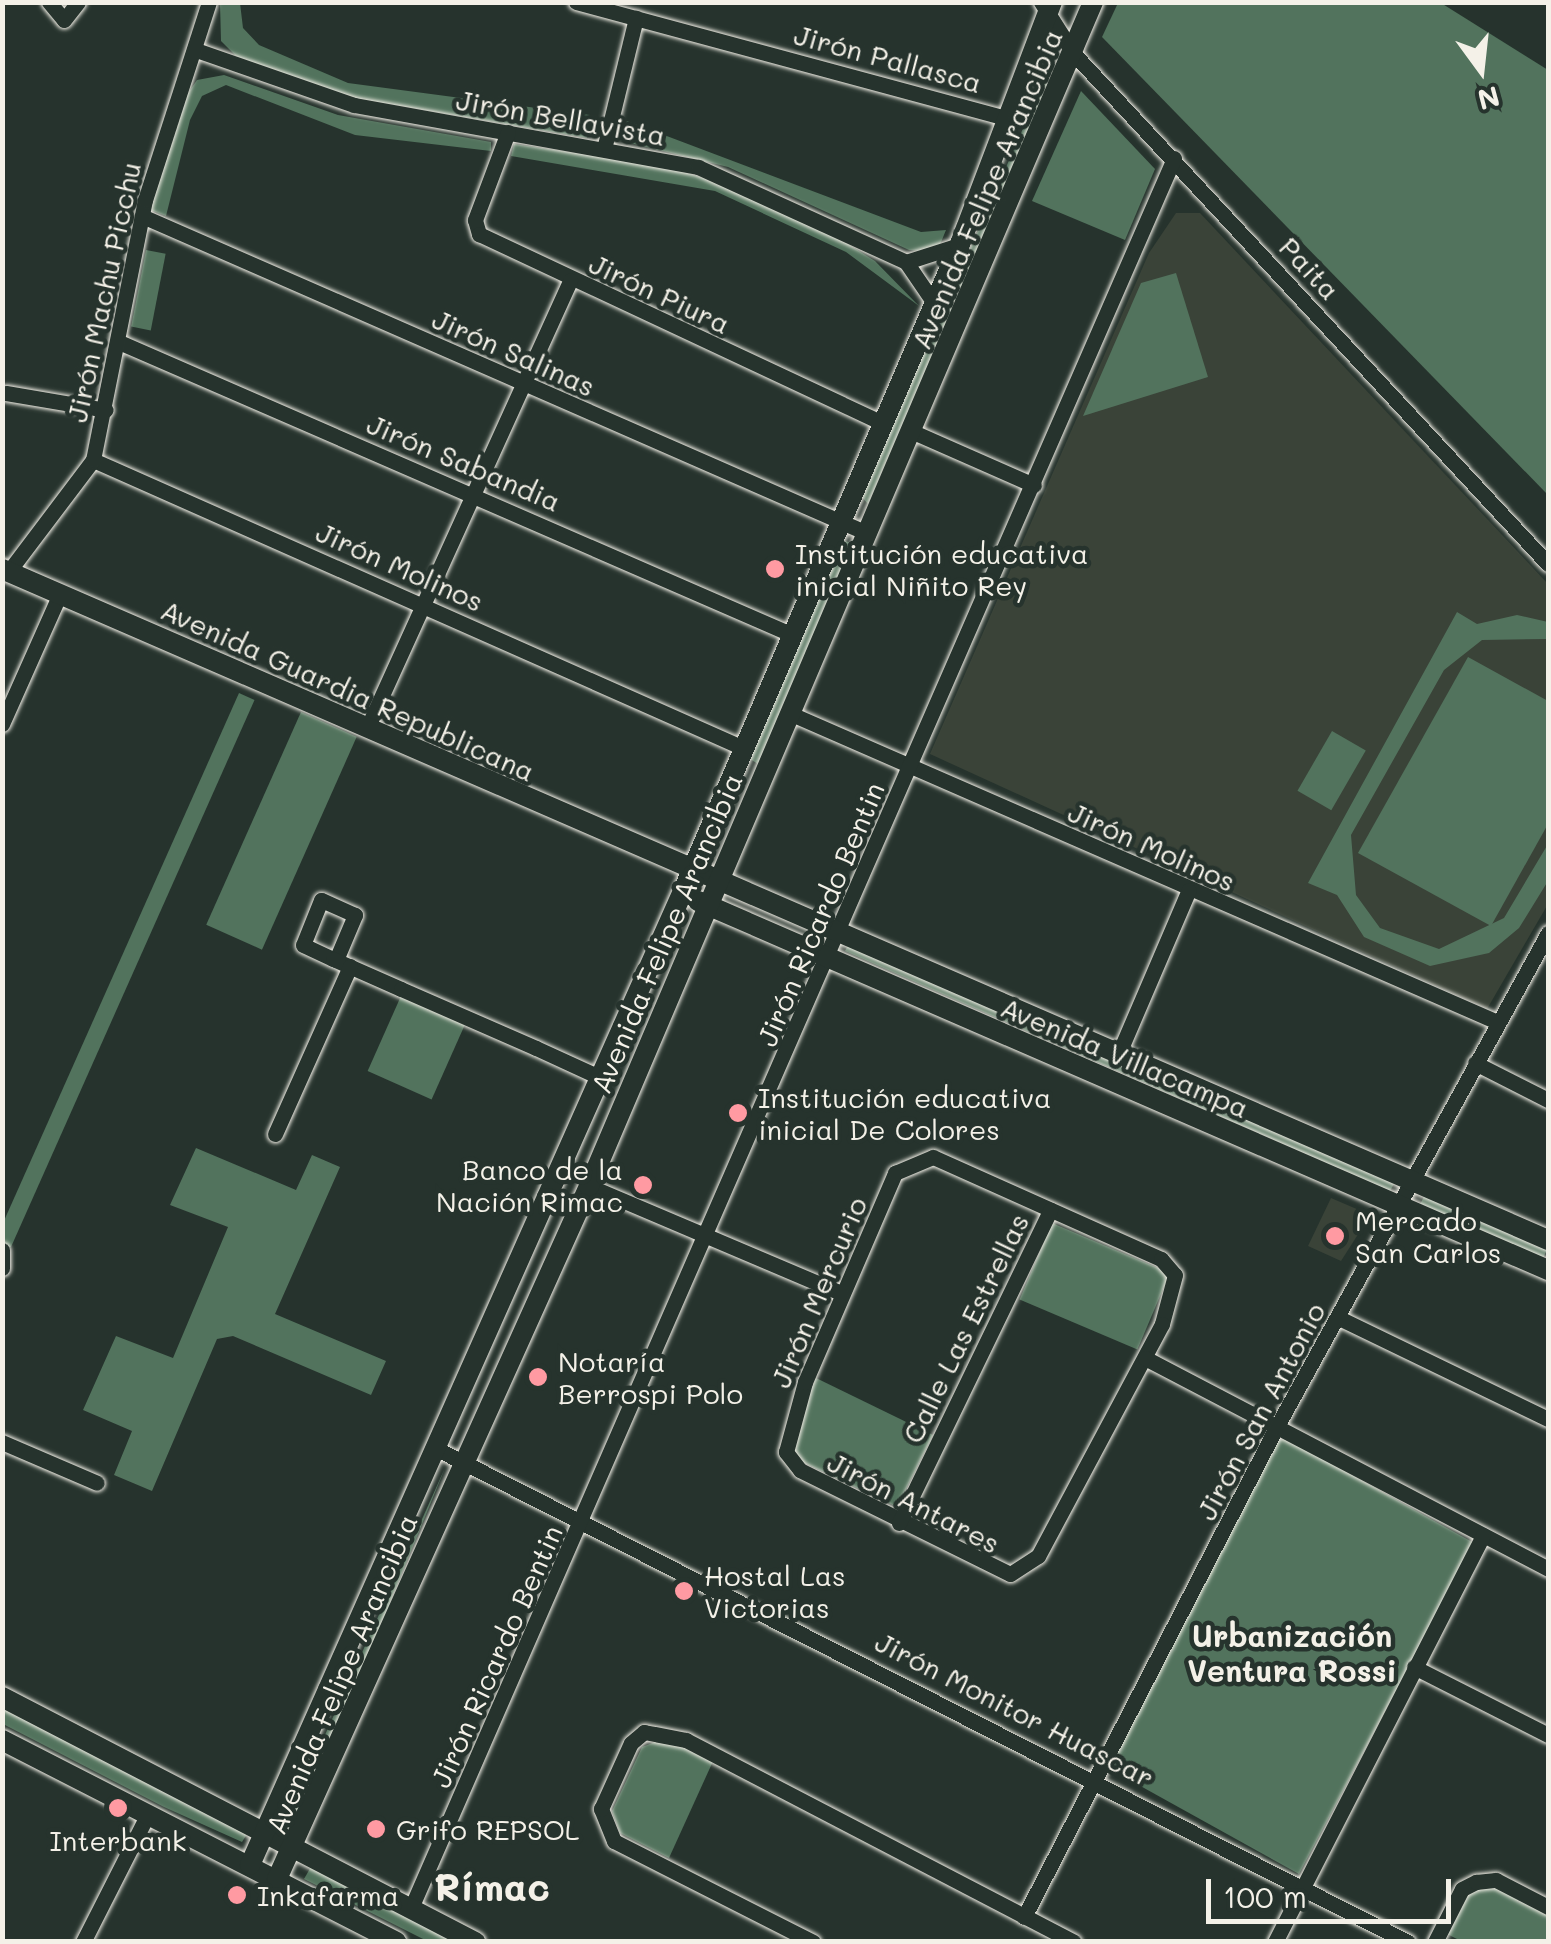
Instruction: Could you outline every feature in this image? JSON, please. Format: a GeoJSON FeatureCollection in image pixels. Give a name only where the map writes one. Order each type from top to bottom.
{"type":"FeatureCollection","features":[{"type":"Feature","properties":{"kind":"main road","name":"Avenida Felipe Arancibia"},"geometry":{"type":"LineString","coordinates":[[277,1879],[296,1848],[464,1457],[589,1186],[704,908],[721,877],[913,432],[1093,2]]}},
{"type":"Feature","properties":{"kind":"main road","name":"Avenida Felipe Arancibia"},"geometry":{"type":"LineString","coordinates":[[250,1865],[595,1075],[688,879],[786,632],[960,244],[1010,119],[1044,5]]}},
{"type":"Feature","properties":{"kind":"main road","name":"Avenida Guardia Republicana"},"geometry":{"type":"LineString","coordinates":[[6,570],[369,724],[671,864],[688,879]]}},
{"type":"Feature","properties":{"kind":"main road","name":"Avenida Villacampa"},"geometry":{"type":"LineString","coordinates":[[1548,1240],[721,877],[688,879],[704,908],[1548,1270]]}},
{"type":"Feature","properties":{"kind":"main road"},"geometry":{"type":"LineString","coordinates":[[2,1697],[474,1942]]}},
{"type":"Feature","properties":{"kind":"main road"},"geometry":{"type":"LineString","coordinates":[[2,1740],[396,1942]]}},
{"type":"Feature","properties":{"kind":"street"},"geometry":{"type":"LineString","coordinates":[[49,2],[64,20],[78,2]]}},
{"type":"Feature","properties":{"kind":"street","name":"Jirón Machu Picchu"},"geometry":{"type":"LineString","coordinates":[[6,570],[93,460],[142,216],[209,2]]}},
{"type":"Feature","properties":{"kind":"street","name":"Jirón Pallasca"},"geometry":{"type":"LineString","coordinates":[[576,2],[1010,119]]}},
{"type":"Feature","properties":{"kind":"street","name":"Paita"},"geometry":{"type":"LineString","coordinates":[[1044,5],[1074,54],[1548,564]]}},
{"type":"Feature","properties":{"kind":"street"},"geometry":{"type":"LineString","coordinates":[[604,145],[636,18]]}},
{"type":"Feature","properties":{"kind":"street","name":"Jirón Bellavista"},"geometry":{"type":"LineString","coordinates":[[196,50],[354,106],[604,145],[777,196],[906,262],[934,303]]}},
{"type":"Feature","properties":{"kind":"street","name":"Jirón Piura"},"geometry":{"type":"LineString","coordinates":[[508,132],[475,220],[480,234],[570,280],[881,422]]}},
{"type":"Feature","properties":{"kind":"street","name":"Jirón Ricardo Bentin"},"geometry":{"type":"LineString","coordinates":[[411,1908],[708,1236],[1174,158]]}},
{"type":"Feature","properties":{"kind":"street","name":"Jirón Salinas"},"geometry":{"type":"LineString","coordinates":[[142,216],[867,533]]}},
{"type":"Feature","properties":{"kind":"street"},"geometry":{"type":"LineString","coordinates":[[906,262],[960,244]]}},
{"type":"Feature","properties":{"kind":"street"},"geometry":{"type":"LineString","coordinates":[[369,724],[520,382],[570,280]]}},
{"type":"Feature","properties":{"kind":"street","name":"Jirón Sabandia"},"geometry":{"type":"LineString","coordinates":[[119,342],[474,493],[786,632]]}},
{"type":"Feature","properties":{"kind":"street"},"geometry":{"type":"LineString","coordinates":[[6,392],[106,410]]}},
{"type":"Feature","properties":{"kind":"street"},"geometry":{"type":"LineString","coordinates":[[913,432],[1034,484]]}},
{"type":"Feature","properties":{"kind":"street","name":"Jirón Molinos"},"geometry":{"type":"LineString","coordinates":[[93,460],[739,746]]}},
{"type":"Feature","properties":{"kind":"street"},"geometry":{"type":"LineString","coordinates":[[2,724],[60,594]]}},
{"type":"Feature","properties":{"kind":"street","name":"Jirón Molinos"},"geometry":{"type":"LineString","coordinates":[[789,713],[1496,1021]]}},
{"type":"Feature","properties":{"kind":"street"},"geometry":{"type":"LineString","coordinates":[[1119,1053],[1189,890]]}},
{"type":"Feature","properties":{"kind":"street","name":"Jirón San Antonio"},"geometry":{"type":"LineString","coordinates":[[1024,1917],[1276,1428],[1340,1318],[1496,1021],[1548,933]]}},
{"type":"Feature","properties":{"kind":"street"},"geometry":{"type":"LineString","coordinates":[[275,1134],[343,963],[595,1075]]}},
{"type":"Feature","properties":{"kind":"street"},"geometry":{"type":"LineString","coordinates":[[1475,1064],[1548,1100]]}},
{"type":"Feature","properties":{"kind":"street","name":"Jirón Antares"},"geometry":{"type":"LineString","coordinates":[[786,1452],[800,1470],[996,1574],[1026,1568],[1145,1358],[1174,1298],[1172,1267],[933,1157],[912,1159]]}},
{"type":"Feature","properties":{"kind":"street","name":"Jirón Mercurio"},"geometry":{"type":"LineString","coordinates":[[786,1452],[841,1293],[895,1173],[912,1159]]}},
{"type":"Feature","properties":{"kind":"street"},"geometry":{"type":"LineString","coordinates":[[589,1186],[841,1293]]}},
{"type":"Feature","properties":{"kind":"street","name":"Calle Las Estrellas"},"geometry":{"type":"LineString","coordinates":[[899,1523],[1050,1210]]}},
{"type":"Feature","properties":{"kind":"street"},"geometry":{"type":"LineString","coordinates":[[2,1250],[2,1268]]}},
{"type":"Feature","properties":{"kind":"street"},"geometry":{"type":"LineString","coordinates":[[1340,1318],[1548,1419]]}},
{"type":"Feature","properties":{"kind":"street"},"geometry":{"type":"LineString","coordinates":[[1145,1358],[1548,1568]]}},
{"type":"Feature","properties":{"kind":"street"},"geometry":{"type":"LineString","coordinates":[[2,1442],[97,1483]]}},
{"type":"Feature","properties":{"kind":"street","name":"Jirón Monitor Huascar"},"geometry":{"type":"LineString","coordinates":[[435,1448],[464,1457],[1304,1885],[1408,1942]]}},
{"type":"Feature","properties":{"kind":"street"},"geometry":{"type":"LineString","coordinates":[[1275,1942],[1483,1535]]}},
{"type":"Feature","properties":{"kind":"street"},"geometry":{"type":"LineString","coordinates":[[1414,1668],[1548,1735]]}},
{"type":"Feature","properties":{"kind":"street"},"geometry":{"type":"LineString","coordinates":[[814,1942],[614,1841],[601,1809],[632,1743],[663,1732],[1074,1942]]}},
{"type":"Feature","properties":{"kind":"street"},"geometry":{"type":"LineString","coordinates":[[83,1942],[148,1816]]}},
{"type":"Feature","properties":{"kind":"street"},"geometry":{"type":"LineString","coordinates":[[1435,1942],[1462,1889],[1476,1882],[1496,1880],[1548,1907]]}},
{"type":"Feature","properties":{"kind":"shaded area"},"geometry":{"type":"Polygon","coordinates":[[[1176,213],[1200,213],[1548,584],[1548,904],[1487,1009],[930,754],[1149,253],[1176,213]]]}},
{"type":"Feature","properties":{"kind":"shaded area","name":"Mercado San Carlos"},"geometry":{"type":"Polygon","coordinates":[[[1331,1198],[1359,1210],[1364,1225],[1341,1261],[1308,1246],[1331,1198]]]}},
{"type":"Feature","properties":{"kind":"green space"},"geometry":{"type":"Polygon","coordinates":[[[220,3],[240,3],[243,28],[259,45],[348,83],[590,115],[587,138],[319,92],[239,59],[221,41],[220,3]]]}},
{"type":"Feature","properties":{"kind":"green space"},"geometry":{"type":"Polygon","coordinates":[[[1118,3],[1441,3],[1548,70],[1548,495],[1102,37],[1118,3]]]}},
{"type":"Feature","properties":{"kind":"green space"},"geometry":{"type":"Polygon","coordinates":[[[224,75],[338,115],[491,142],[491,151],[355,135],[226,85],[202,96],[190,120],[166,216],[148,209],[178,108],[197,80],[224,75]]]}},
{"type":"Feature","properties":{"kind":"green space"},"geometry":{"type":"Polygon","coordinates":[[[1044,81],[1050,82],[868,504],[861,496],[1044,81]]]}},
{"type":"Feature","properties":{"kind":"green space"},"geometry":{"type":"Polygon","coordinates":[[[1081,91],[1155,169],[1125,240],[1032,201],[1081,91]]]}},
{"type":"Feature","properties":{"kind":"green space"},"geometry":{"type":"Polygon","coordinates":[[[627,121],[921,232],[946,230],[937,252],[909,250],[728,167],[614,139],[627,121]]]}},
{"type":"Feature","properties":{"kind":"green space"},"geometry":{"type":"Polygon","coordinates":[[[514,144],[665,166],[782,203],[875,261],[919,306],[846,252],[715,191],[511,156],[514,144]]]}},
{"type":"Feature","properties":{"kind":"green space"},"geometry":{"type":"Polygon","coordinates":[[[146,250],[166,254],[151,330],[131,327],[146,250]]]}},
{"type":"Feature","properties":{"kind":"green space"},"geometry":{"type":"Polygon","coordinates":[[[1176,273],[1208,377],[1083,416],[1141,283],[1176,273]]]}},
{"type":"Feature","properties":{"kind":"green space"},"geometry":{"type":"Polygon","coordinates":[[[845,541],[854,544],[758,764],[747,757],[845,541]]]}},
{"type":"Feature","properties":{"kind":"green space"},"geometry":{"type":"Polygon","coordinates":[[[1457,612],[1477,624],[1517,615],[1548,622],[1548,639],[1482,640],[1444,670],[1351,835],[1356,895],[1380,928],[1439,949],[1504,918],[1548,844],[1548,881],[1519,928],[1489,953],[1430,966],[1364,937],[1337,895],[1308,883],[1457,612]]]}},
{"type":"Feature","properties":{"kind":"green space"},"geometry":{"type":"Polygon","coordinates":[[[1468,657],[1548,701],[1548,824],[1491,926],[1358,853],[1468,657]]]}},
{"type":"Feature","properties":{"kind":"green space"},"geometry":{"type":"Polygon","coordinates":[[[239,693],[255,700],[11,1247],[2,1243],[2,1225],[239,693]]]}},
{"type":"Feature","properties":{"kind":"green space"},"geometry":{"type":"Polygon","coordinates":[[[301,712],[357,737],[262,950],[206,925],[301,712]]]}},
{"type":"Feature","properties":{"kind":"green space"},"geometry":{"type":"Polygon","coordinates":[[[1332,731],[1366,750],[1331,810],[1298,791],[1332,731]]]}},
{"type":"Feature","properties":{"kind":"green space"},"geometry":{"type":"Polygon","coordinates":[[[851,939],[1395,1182],[1390,1191],[845,951],[851,939]]]}},
{"type":"Feature","properties":{"kind":"green space"},"geometry":{"type":"Polygon","coordinates":[[[401,996],[465,1024],[432,1099],[368,1071],[401,996]]]}},
{"type":"Feature","properties":{"kind":"green space"},"geometry":{"type":"Polygon","coordinates":[[[196,1148],[296,1190],[312,1155],[340,1167],[275,1314],[386,1361],[371,1395],[233,1336],[217,1339],[152,1491],[114,1475],[132,1431],[83,1410],[116,1336],[173,1358],[228,1227],[170,1205],[196,1148]]]}},
{"type":"Feature","properties":{"kind":"green space"},"geometry":{"type":"Polygon","coordinates":[[[1426,1192],[1547,1249],[1542,1260],[1421,1204],[1426,1192]]]}},
{"type":"Feature","properties":{"kind":"green space"},"geometry":{"type":"Polygon","coordinates":[[[1052,1223],[1170,1273],[1137,1349],[1020,1299],[1052,1223]]]}},
{"type":"Feature","properties":{"kind":"green space"},"geometry":{"type":"Polygon","coordinates":[[[816,1378],[933,1435],[897,1507],[794,1458],[791,1438],[816,1378]]]}},
{"type":"Feature","properties":{"kind":"green space"},"geometry":{"type":"Polygon","coordinates":[[[1287,1439],[1474,1543],[1299,1874],[1108,1768],[1278,1440],[1287,1439]]]}},
{"type":"Feature","properties":{"kind":"green space"},"geometry":{"type":"Polygon","coordinates":[[[445,1468],[301,1820],[294,1825],[289,1815],[445,1468]]]}},
{"type":"Feature","properties":{"kind":"green space"},"geometry":{"type":"Polygon","coordinates":[[[2,1708],[247,1834],[242,1842],[164,1807],[3,1724],[2,1708]]]}},
{"type":"Feature","properties":{"kind":"green space"},"geometry":{"type":"Polygon","coordinates":[[[663,1739],[714,1759],[669,1858],[620,1833],[612,1811],[642,1747],[663,1739]]]}},
{"type":"Feature","properties":{"kind":"green space"},"geometry":{"type":"Polygon","coordinates":[[[312,1865],[460,1941],[427,1941],[304,1879],[312,1865]]]}},
{"type":"Feature","properties":{"kind":"green space"},"geometry":{"type":"Polygon","coordinates":[[[1499,1883],[1548,1911],[1548,1941],[1461,1941],[1445,1933],[1465,1893],[1499,1883]]]}},
{"type":"Feature","properties":{"kind":"place","name":"Institución educativa inicial Niñito Rey"},"geometry":{"type":"Point","coordinates":[775,569]}},
{"type":"Feature","properties":{"kind":"place","name":"Institución educativa inicial De Colores"},"geometry":{"type":"Point","coordinates":[738,1113]}},
{"type":"Feature","properties":{"kind":"place","name":"Banco de la Nación Rimac"},"geometry":{"type":"Point","coordinates":[643,1185]}},
{"type":"Feature","properties":{"kind":"place","name":"Mercado San Carlos"},"geometry":{"type":"Point","coordinates":[1335,1236]}},
{"type":"Feature","properties":{"kind":"place","name":"Notaría Berrospi Polo"},"geometry":{"type":"Point","coordinates":[538,1377]}},
{"type":"Feature","properties":{"kind":"place","name":"Hostal Las Victorias"},"geometry":{"type":"Point","coordinates":[684,1591]}},
{"type":"Feature","properties":{"kind":"place","name":"Interbank"},"geometry":{"type":"Point","coordinates":[118,1808]}},
{"type":"Feature","properties":{"kind":"place","name":"Grifo REPSOL"},"geometry":{"type":"Point","coordinates":[376,1829]}},
{"type":"Feature","properties":{"kind":"place","name":"Inkafarma"},"geometry":{"type":"Point","coordinates":[237,1895]}},
{"type":"Feature","properties":{"kind":"district","name":"Urbanización Ventura Rossi"},"geometry":{"type":"Point","coordinates":[1292,1652]}},
{"type":"Feature","properties":{"kind":"district","name":"Rímac"},"geometry":{"type":"Point","coordinates":[492,1887]}}]}
